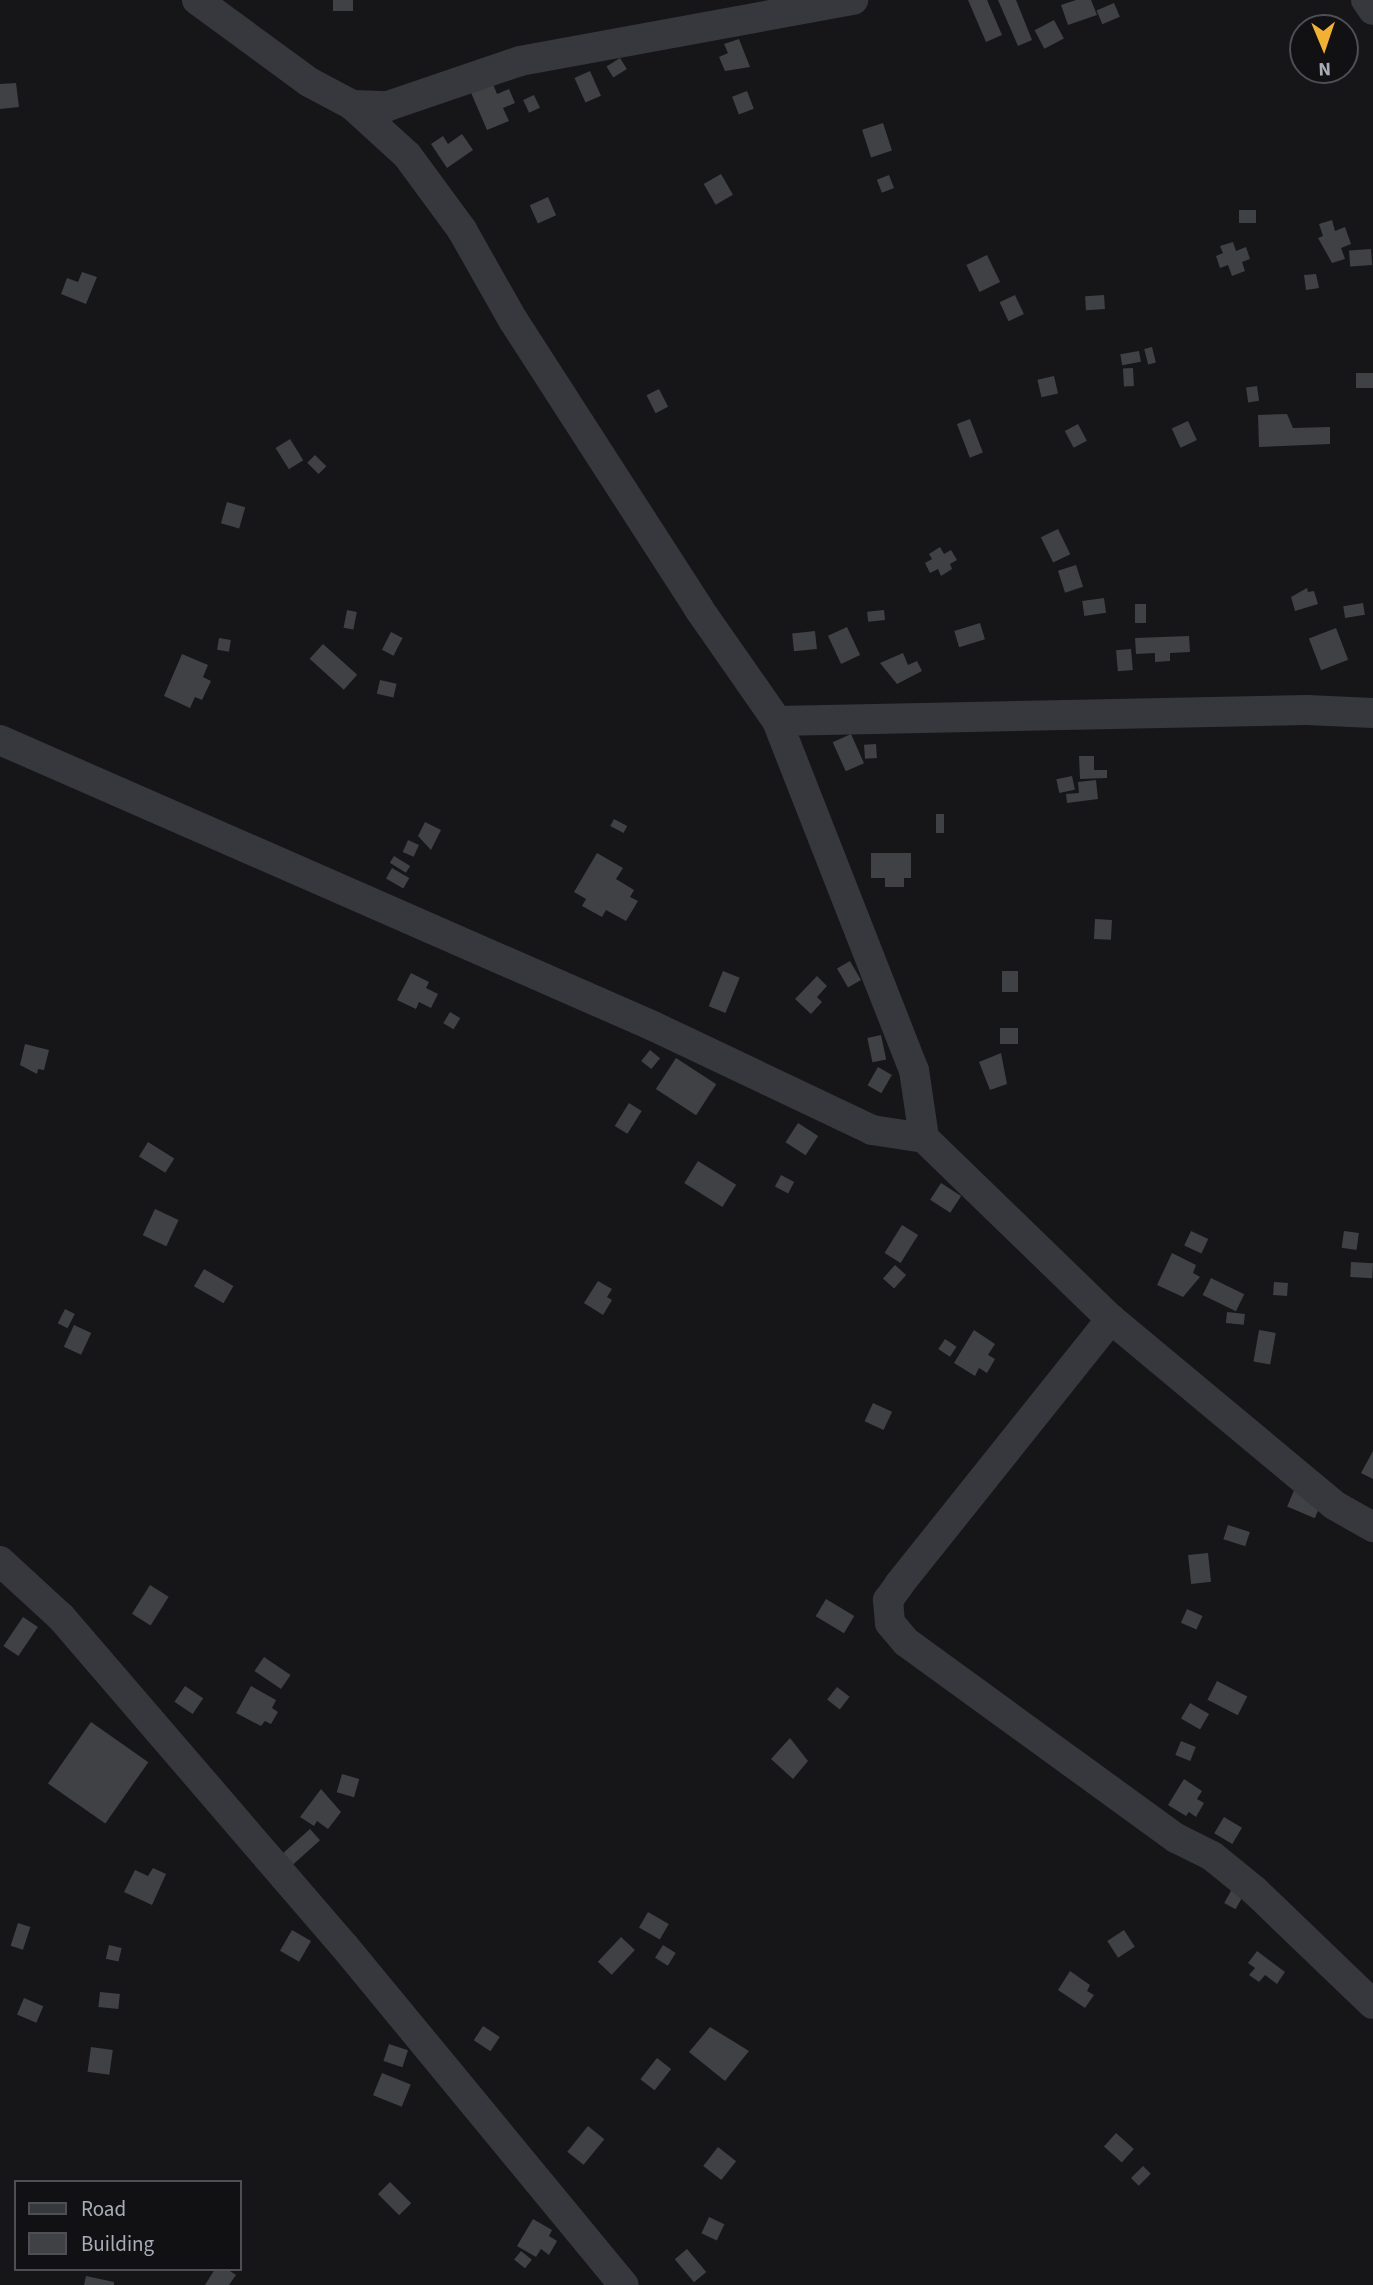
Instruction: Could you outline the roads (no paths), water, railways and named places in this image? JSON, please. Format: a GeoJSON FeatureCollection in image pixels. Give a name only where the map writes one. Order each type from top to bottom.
{"type":"FeatureCollection","features":[{"type":"Feature","properties":{"kind":"street"},"geometry":{"type":"LineString","coordinates":[[197,0],[309,82],[352,105],[407,155],[463,230],[513,320],[699,609],[777,721],[914,1070],[924,1138]]}},
{"type":"Feature","properties":{"kind":"street"},"geometry":{"type":"LineString","coordinates":[[352,105],[388,106],[520,61],[853,0]]}},
{"type":"Feature","properties":{"kind":"street"},"geometry":{"type":"LineString","coordinates":[[1366,0],[1373,10]]}},
{"type":"Feature","properties":{"kind":"street"},"geometry":{"type":"LineString","coordinates":[[777,721],[1293,710],[1373,713]]}},
{"type":"Feature","properties":{"kind":"street"},"geometry":{"type":"LineString","coordinates":[[0,740],[653,1026],[872,1130],[924,1138],[1111,1319],[1335,1504],[1373,1527]]}},
{"type":"Feature","properties":{"kind":"street"},"geometry":{"type":"LineString","coordinates":[[1111,1319],[888,1600],[890,1623],[906,1642],[1175,1838],[1212,1856],[1255,1891],[1373,2004]]}},
{"type":"Feature","properties":{"kind":"street"},"geometry":{"type":"LineString","coordinates":[[0,1562],[70,1627],[345,1947],[624,2285]]}}]}
